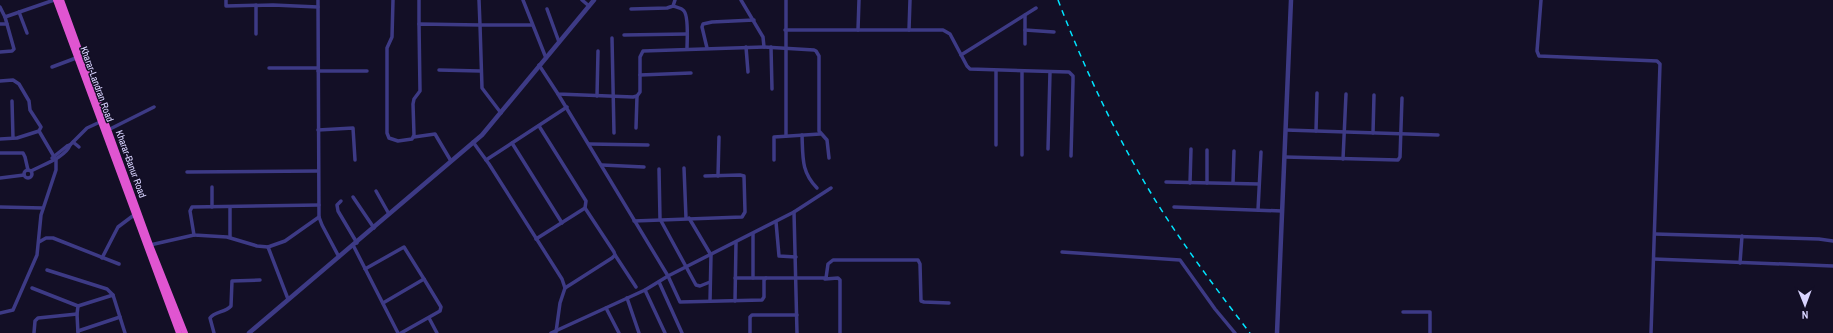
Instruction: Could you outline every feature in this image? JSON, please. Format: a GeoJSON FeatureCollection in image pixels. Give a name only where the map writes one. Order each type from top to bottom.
{"type":"FeatureCollection","features":[{"type":"Feature","properties":{"kind":"highway","name":"Kharar-Landran Road"},"geometry":{"type":"LineString","coordinates":[[55,0],[179,333]]}},
{"type":"Feature","properties":{"kind":"highway","name":"Kharar-Banur Road"},"geometry":{"type":"LineString","coordinates":[[61,0],[150,245],[185,333]]}},
{"type":"Feature","properties":{"kind":"street"},"geometry":{"type":"LineString","coordinates":[[5,17],[55,0]]}},
{"type":"Feature","properties":{"kind":"street"},"geometry":{"type":"LineString","coordinates":[[226,0],[226,6],[273,5],[318,8]]}},
{"type":"Feature","properties":{"kind":"street"},"geometry":{"type":"LineString","coordinates":[[248,0],[248,5]]}},
{"type":"Feature","properties":{"kind":"street"},"geometry":{"type":"LineString","coordinates":[[272,0],[273,5]]}},
{"type":"Feature","properties":{"kind":"street"},"geometry":{"type":"LineString","coordinates":[[318,0],[319,217],[340,257]]}},
{"type":"Feature","properties":{"kind":"street"},"geometry":{"type":"LineString","coordinates":[[393,0],[392,35],[387,48],[387,136],[391,139],[398,140],[435,134],[451,161]]}},
{"type":"Feature","properties":{"kind":"street"},"geometry":{"type":"LineString","coordinates":[[414,137],[413,104],[414,99],[420,91],[419,0]]}},
{"type":"Feature","properties":{"kind":"street"},"geometry":{"type":"LineString","coordinates":[[479,0],[480,71],[483,91],[501,113]]}},
{"type":"Feature","properties":{"kind":"street"},"geometry":{"type":"LineString","coordinates":[[523,0],[546,58]]}},
{"type":"Feature","properties":{"kind":"street"},"geometry":{"type":"LineString","coordinates":[[582,0],[589,6]]}},
{"type":"Feature","properties":{"kind":"street"},"geometry":{"type":"LineString","coordinates":[[249,333],[340,257],[473,142],[501,113],[594,0]]}},
{"type":"Feature","properties":{"kind":"street"},"geometry":{"type":"LineString","coordinates":[[673,6],[675,0]]}},
{"type":"Feature","properties":{"kind":"street"},"geometry":{"type":"LineString","coordinates":[[742,0],[763,37],[764,46]]}},
{"type":"Feature","properties":{"kind":"street"},"geometry":{"type":"LineString","coordinates":[[786,0],[786,136]]}},
{"type":"Feature","properties":{"kind":"street"},"geometry":{"type":"LineString","coordinates":[[858,30],[859,0]]}},
{"type":"Feature","properties":{"kind":"street"},"geometry":{"type":"LineString","coordinates":[[909,30],[910,0]]}},
{"type":"Feature","properties":{"kind":"street"},"geometry":{"type":"LineString","coordinates":[[1277,333],[1292,0]]}},
{"type":"Feature","properties":{"kind":"street"},"geometry":{"type":"LineString","coordinates":[[1541,0],[1539,56],[1657,62],[1660,64],[1655,234],[1650,333]]}},
{"type":"Feature","properties":{"kind":"street"},"geometry":{"type":"LineString","coordinates":[[256,5],[256,34]]}},
{"type":"Feature","properties":{"kind":"street"},"geometry":{"type":"LineString","coordinates":[[631,9],[667,8],[673,6],[683,9],[685,12],[687,49]]}},
{"type":"Feature","properties":{"kind":"street"},"geometry":{"type":"LineString","coordinates":[[0,7],[5,17],[14,49],[12,51],[0,52]]}},
{"type":"Feature","properties":{"kind":"street"},"geometry":{"type":"LineString","coordinates":[[961,55],[1036,8]]}},
{"type":"Feature","properties":{"kind":"street"},"geometry":{"type":"LineString","coordinates":[[547,10],[559,42]]}},
{"type":"Feature","properties":{"kind":"street"},"geometry":{"type":"LineString","coordinates":[[19,12],[27,33]]}},
{"type":"Feature","properties":{"kind":"street"},"geometry":{"type":"LineString","coordinates":[[1025,15],[1025,44]]}},
{"type":"Feature","properties":{"kind":"street"},"geometry":{"type":"LineString","coordinates":[[707,48],[702,27],[703,24],[712,22],[754,20]]}},
{"type":"Feature","properties":{"kind":"street"},"geometry":{"type":"LineString","coordinates":[[0,24],[7,24]]}},
{"type":"Feature","properties":{"kind":"street"},"geometry":{"type":"LineString","coordinates":[[419,24],[532,25]]}},
{"type":"Feature","properties":{"kind":"street"},"geometry":{"type":"LineString","coordinates":[[786,30],[947,31],[970,69],[996,71],[1069,72],[1072,76],[1071,156]]}},
{"type":"Feature","properties":{"kind":"street"},"geometry":{"type":"LineString","coordinates":[[1025,30],[1054,32]]}},
{"type":"Feature","properties":{"kind":"street"},"geometry":{"type":"LineString","coordinates":[[624,35],[687,34]]}},
{"type":"Feature","properties":{"kind":"street"},"geometry":{"type":"LineString","coordinates":[[612,38],[614,133]]}},
{"type":"Feature","properties":{"kind":"street"},"geometry":{"type":"LineString","coordinates":[[636,128],[637,96],[641,88],[640,58],[643,50],[764,46],[814,50],[818,54],[820,134]]}},
{"type":"Feature","properties":{"kind":"street"},"geometry":{"type":"LineString","coordinates":[[746,47],[748,72]]}},
{"type":"Feature","properties":{"kind":"street"},"geometry":{"type":"LineString","coordinates":[[771,47],[772,89]]}},
{"type":"Feature","properties":{"kind":"street"},"geometry":{"type":"LineString","coordinates":[[598,51],[598,96]]}},
{"type":"Feature","properties":{"kind":"street"},"geometry":{"type":"LineString","coordinates":[[52,67],[76,58]]}},
{"type":"Feature","properties":{"kind":"street"},"geometry":{"type":"LineString","coordinates":[[539,65],[567,107],[602,165],[668,276],[680,302],[763,299],[764,280],[766,278]]}},
{"type":"Feature","properties":{"kind":"street"},"geometry":{"type":"LineString","coordinates":[[269,68],[367,71]]}},
{"type":"Feature","properties":{"kind":"street"},"geometry":{"type":"LineString","coordinates":[[439,70],[480,71]]}},
{"type":"Feature","properties":{"kind":"street"},"geometry":{"type":"LineString","coordinates":[[996,71],[996,145]]}},
{"type":"Feature","properties":{"kind":"street"},"geometry":{"type":"LineString","coordinates":[[1022,71],[1022,156]]}},
{"type":"Feature","properties":{"kind":"street"},"geometry":{"type":"LineString","coordinates":[[1048,149],[1050,72]]}},
{"type":"Feature","properties":{"kind":"street"},"geometry":{"type":"LineString","coordinates":[[640,75],[691,73]]}},
{"type":"Feature","properties":{"kind":"street"},"geometry":{"type":"LineString","coordinates":[[0,81],[13,80],[19,84],[29,101],[30,110],[40,123],[41,128],[39,131],[54,158],[56,170],[43,208],[39,242],[34,266],[16,305],[10,311],[0,312]]}},
{"type":"Feature","properties":{"kind":"street"},"geometry":{"type":"LineString","coordinates":[[1316,131],[1318,93]]}},
{"type":"Feature","properties":{"kind":"street"},"geometry":{"type":"LineString","coordinates":[[558,94],[613,97],[637,96]]}},
{"type":"Feature","properties":{"kind":"street"},"geometry":{"type":"LineString","coordinates":[[1343,159],[1346,94]]}},
{"type":"Feature","properties":{"kind":"street"},"geometry":{"type":"LineString","coordinates":[[1373,133],[1374,95]]}},
{"type":"Feature","properties":{"kind":"street"},"geometry":{"type":"LineString","coordinates":[[1285,156],[1398,160],[1400,157],[1402,98]]}},
{"type":"Feature","properties":{"kind":"street"},"geometry":{"type":"LineString","coordinates":[[12,101],[13,138]]}},
{"type":"Feature","properties":{"kind":"street"},"geometry":{"type":"LineString","coordinates":[[108,130],[154,107]]}},
{"type":"Feature","properties":{"kind":"street"},"geometry":{"type":"LineString","coordinates":[[486,160],[567,107]]}},
{"type":"Feature","properties":{"kind":"street"},"geometry":{"type":"LineString","coordinates":[[24,175],[24,172],[50,162],[69,148],[87,128],[100,122]]}},
{"type":"Feature","properties":{"kind":"street"},"geometry":{"type":"LineString","coordinates":[[539,126],[586,201],[585,208],[636,287]]}},
{"type":"Feature","properties":{"kind":"street"},"geometry":{"type":"LineString","coordinates":[[318,130],[353,128],[355,160]]}},
{"type":"Feature","properties":{"kind":"street"},"geometry":{"type":"LineString","coordinates":[[1286,130],[1438,135]]}},
{"type":"Feature","properties":{"kind":"street"},"geometry":{"type":"LineString","coordinates":[[0,138],[13,138],[39,131]]}},
{"type":"Feature","properties":{"kind":"street"},"geometry":{"type":"LineString","coordinates":[[774,160],[774,137],[820,134],[827,140],[828,158]]}},
{"type":"Feature","properties":{"kind":"street"},"geometry":{"type":"LineString","coordinates":[[802,135],[806,174],[809,180],[817,188]]}},
{"type":"Feature","properties":{"kind":"street"},"geometry":{"type":"LineString","coordinates":[[718,176],[719,137]]}},
{"type":"Feature","properties":{"kind":"street"},"geometry":{"type":"LineString","coordinates":[[473,142],[562,279],[565,288],[560,303],[556,332]]}},
{"type":"Feature","properties":{"kind":"street"},"geometry":{"type":"LineString","coordinates":[[72,143],[79,147]]}},
{"type":"Feature","properties":{"kind":"street"},"geometry":{"type":"LineString","coordinates":[[512,143],[562,223]]}},
{"type":"Feature","properties":{"kind":"street"},"geometry":{"type":"LineString","coordinates":[[589,144],[648,145]]}},
{"type":"Feature","properties":{"kind":"street"},"geometry":{"type":"LineString","coordinates":[[1190,148],[1190,183]]}},
{"type":"Feature","properties":{"kind":"street"},"geometry":{"type":"LineString","coordinates":[[1207,150],[1207,183]]}},
{"type":"Feature","properties":{"kind":"street"},"geometry":{"type":"LineString","coordinates":[[1233,183],[1234,151]]}},
{"type":"Feature","properties":{"kind":"street"},"geometry":{"type":"LineString","coordinates":[[1258,210],[1261,152]]}},
{"type":"Feature","properties":{"kind":"street"},"geometry":{"type":"LineString","coordinates":[[0,153],[22,154],[25,157],[29,170],[32,174],[27,178],[24,175],[0,178]]}},
{"type":"Feature","properties":{"kind":"street"},"geometry":{"type":"LineString","coordinates":[[602,165],[644,167]]}},
{"type":"Feature","properties":{"kind":"street"},"geometry":{"type":"LineString","coordinates":[[684,168],[687,218],[711,255],[710,301]]}},
{"type":"Feature","properties":{"kind":"street"},"geometry":{"type":"LineString","coordinates":[[659,169],[660,219],[697,287],[710,282]]}},
{"type":"Feature","properties":{"kind":"street"},"geometry":{"type":"LineString","coordinates":[[187,172],[318,171]]}},
{"type":"Feature","properties":{"kind":"street"},"geometry":{"type":"LineString","coordinates":[[634,221],[740,217],[744,215],[744,176],[740,174],[705,176]]}},
{"type":"Feature","properties":{"kind":"street"},"geometry":{"type":"LineString","coordinates":[[1166,182],[1259,184]]}},
{"type":"Feature","properties":{"kind":"street"},"geometry":{"type":"LineString","coordinates":[[212,187],[212,207]]}},
{"type":"Feature","properties":{"kind":"street"},"geometry":{"type":"LineString","coordinates":[[551,333],[645,290],[668,276],[736,243],[794,212],[831,188]]}},
{"type":"Feature","properties":{"kind":"street"},"geometry":{"type":"LineString","coordinates":[[376,191],[389,214]]}},
{"type":"Feature","properties":{"kind":"street"},"geometry":{"type":"LineString","coordinates":[[353,197],[374,228]]}},
{"type":"Feature","properties":{"kind":"street"},"geometry":{"type":"LineString","coordinates":[[341,201],[337,205],[338,211],[355,244],[365,269],[400,333],[429,318],[438,312],[441,307],[404,247],[365,269]]}},
{"type":"Feature","properties":{"kind":"street"},"geometry":{"type":"LineString","coordinates":[[194,235],[190,209],[212,207],[319,205]]}},
{"type":"Feature","properties":{"kind":"street"},"geometry":{"type":"LineString","coordinates":[[0,207],[43,208]]}},
{"type":"Feature","properties":{"kind":"street"},"geometry":{"type":"LineString","coordinates":[[230,207],[230,237]]}},
{"type":"Feature","properties":{"kind":"street"},"geometry":{"type":"LineString","coordinates":[[1174,207],[1282,211]]}},
{"type":"Feature","properties":{"kind":"street"},"geometry":{"type":"LineString","coordinates":[[536,239],[585,208]]}},
{"type":"Feature","properties":{"kind":"street"},"geometry":{"type":"LineString","coordinates":[[794,212],[797,333]]}},
{"type":"Feature","properties":{"kind":"street"},"geometry":{"type":"LineString","coordinates":[[102,258],[118,228],[134,215]]}},
{"type":"Feature","properties":{"kind":"street"},"geometry":{"type":"LineString","coordinates":[[150,245],[194,235],[230,237],[257,246],[268,247],[285,241],[319,217]]}},
{"type":"Feature","properties":{"kind":"street"},"geometry":{"type":"LineString","coordinates":[[776,222],[778,256],[796,257]]}},
{"type":"Feature","properties":{"kind":"street"},"geometry":{"type":"LineString","coordinates":[[753,234],[753,278]]}},
{"type":"Feature","properties":{"kind":"street"},"geometry":{"type":"LineString","coordinates":[[1655,234],[1742,236],[1833,241]]}},
{"type":"Feature","properties":{"kind":"street"},"geometry":{"type":"LineString","coordinates":[[1740,263],[1742,236]]}},
{"type":"Feature","properties":{"kind":"street"},"geometry":{"type":"LineString","coordinates":[[39,242],[46,238],[53,238],[120,264]]}},
{"type":"Feature","properties":{"kind":"street"},"geometry":{"type":"LineString","coordinates":[[735,301],[736,243]]}},
{"type":"Feature","properties":{"kind":"street"},"geometry":{"type":"LineString","coordinates":[[268,247],[288,299]]}},
{"type":"Feature","properties":{"kind":"street"},"geometry":{"type":"LineString","coordinates":[[1062,252],[1180,260],[1215,309],[1235,333]]}},
{"type":"Feature","properties":{"kind":"street"},"geometry":{"type":"LineString","coordinates":[[565,288],[615,256]]}},
{"type":"Feature","properties":{"kind":"street"},"geometry":{"type":"LineString","coordinates":[[1654,259],[1833,266]]}},
{"type":"Feature","properties":{"kind":"street"},"geometry":{"type":"LineString","coordinates":[[824,279],[827,277],[828,264],[831,260],[918,260],[920,264],[921,301],[949,303]]}},
{"type":"Feature","properties":{"kind":"street"},"geometry":{"type":"LineString","coordinates":[[47,270],[107,289],[113,295],[125,333]]}},
{"type":"Feature","properties":{"kind":"street"},"geometry":{"type":"LineString","coordinates":[[735,278],[838,278],[840,280],[840,333]]}},
{"type":"Feature","properties":{"kind":"street"},"geometry":{"type":"LineString","coordinates":[[214,333],[210,318],[213,314],[227,310],[231,306],[232,281],[260,280]]}},
{"type":"Feature","properties":{"kind":"street"},"geometry":{"type":"LineString","coordinates":[[383,303],[424,280]]}},
{"type":"Feature","properties":{"kind":"street"},"geometry":{"type":"LineString","coordinates":[[659,282],[682,333]]}},
{"type":"Feature","properties":{"kind":"street"},"geometry":{"type":"LineString","coordinates":[[32,288],[78,306],[113,295]]}},
{"type":"Feature","properties":{"kind":"street"},"geometry":{"type":"LineString","coordinates":[[645,290],[665,333]]}},
{"type":"Feature","properties":{"kind":"street"},"geometry":{"type":"LineString","coordinates":[[627,298],[639,333]]}},
{"type":"Feature","properties":{"kind":"street"},"geometry":{"type":"LineString","coordinates":[[78,306],[78,332],[120,317]]}},
{"type":"Feature","properties":{"kind":"street"},"geometry":{"type":"LineString","coordinates":[[606,308],[619,333]]}},
{"type":"Feature","properties":{"kind":"street"},"geometry":{"type":"LineString","coordinates":[[1403,312],[1430,312],[1430,333]]}},
{"type":"Feature","properties":{"kind":"street"},"geometry":{"type":"LineString","coordinates":[[34,333],[35,321],[38,318],[77,314]]}},
{"type":"Feature","properties":{"kind":"street"},"geometry":{"type":"LineString","coordinates":[[750,333],[750,317],[752,315],[797,315]]}},
{"type":"Feature","properties":{"kind":"street"},"geometry":{"type":"LineString","coordinates":[[429,318],[437,333]]}},
{"type":"Feature","properties":{"kind":"railway"},"geometry":{"type":"LineString","coordinates":[[1058,0],[1097,92],[1144,182],[1188,250],[1250,333]]}}]}
